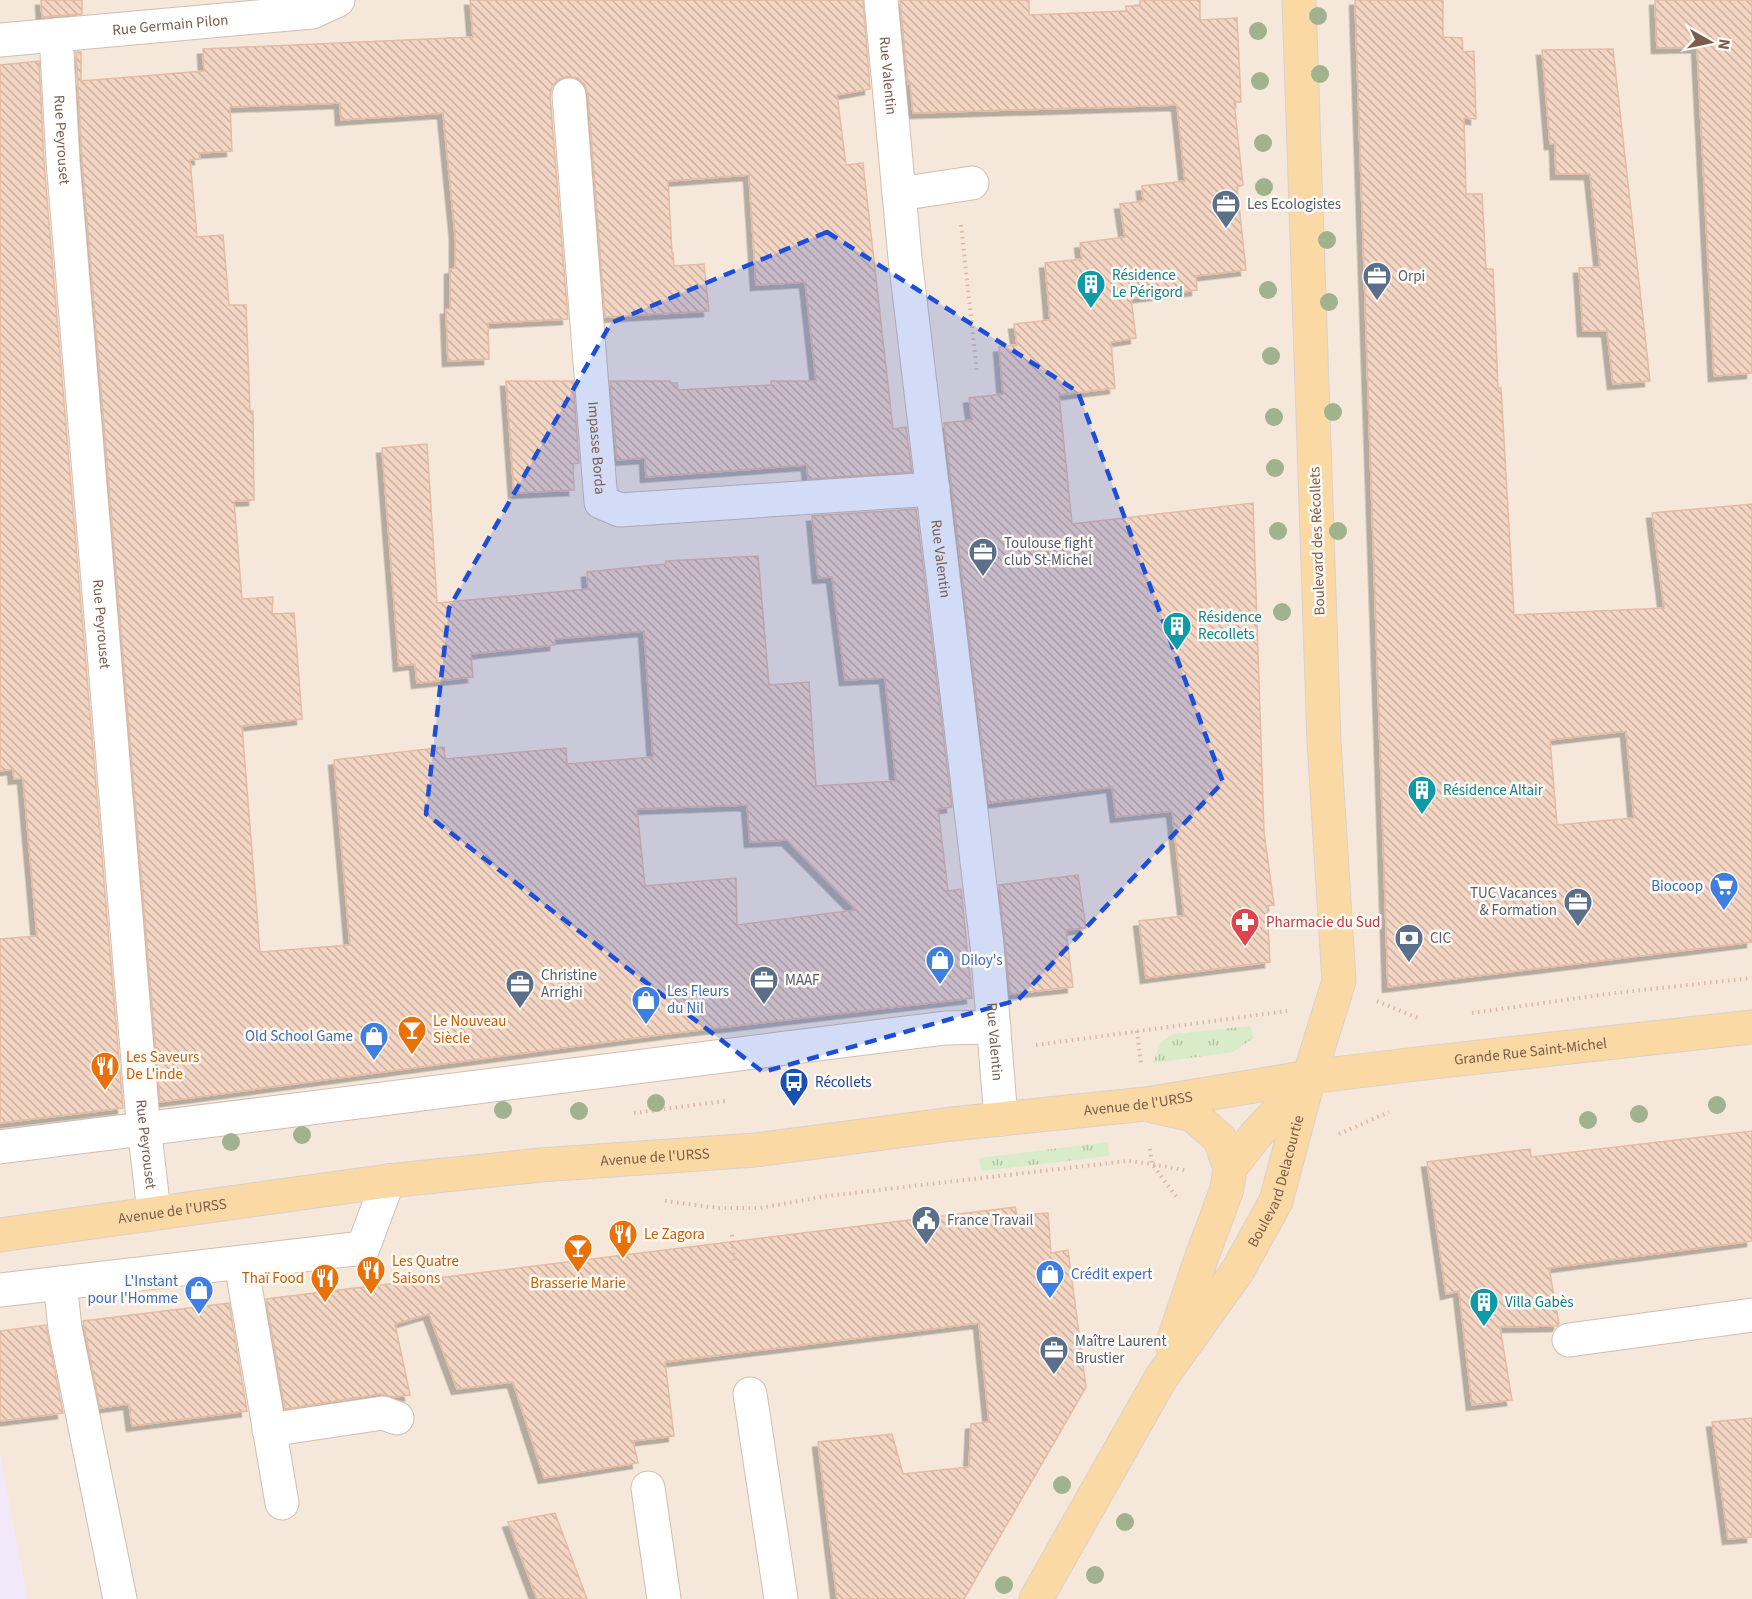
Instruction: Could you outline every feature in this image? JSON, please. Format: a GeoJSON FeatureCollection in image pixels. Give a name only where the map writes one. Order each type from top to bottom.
{"type":"FeatureCollection","features":[{"type":"Feature","properties":{"kind":"main road","name":"Boulevard des Récollets"},"geometry":{"type":"LineString","coordinates":[[1299,0],[1324,742],[1339,981],[1309,1077]]}},
{"type":"Feature","properties":{"kind":"main road","name":"Grande Rue Saint-Michel"},"geometry":{"type":"LineString","coordinates":[[1309,1077],[1752,1027]]}},
{"type":"Feature","properties":{"kind":"main road","name":"Avenue de l'URSS"},"geometry":{"type":"LineString","coordinates":[[0,1235],[154,1212],[388,1182],[542,1166],[756,1150],[1001,1119],[1076,1113],[1309,1077]]}},
{"type":"Feature","properties":{"kind":"main road","name":"Boulevard Delacourtie"},"geometry":{"type":"LineString","coordinates":[[1161,1378],[1227,1189],[1230,1168],[1255,1136],[1309,1077]]}},
{"type":"Feature","properties":{"kind":"main road","name":"Boulevard Delacourtie"},"geometry":{"type":"LineString","coordinates":[[1036,1599],[1161,1378],[1238,1270],[1273,1208],[1309,1077]]}},
{"type":"Feature","properties":{"kind":"main road"},"geometry":{"type":"LineString","coordinates":[[1146,1104],[1193,1115],[1220,1139],[1230,1168]]}},
{"type":"Feature","properties":{"kind":"street","name":"Rue Valentin"},"geometry":{"type":"LineString","coordinates":[[881,0],[905,258],[987,945],[1001,1119]]}},
{"type":"Feature","properties":{"kind":"street","name":"Rue Germain Pilon"},"geometry":{"type":"LineString","coordinates":[[0,40],[312,12],[338,1]]}},
{"type":"Feature","properties":{"kind":"street","name":"Rue Peyrouset"},"geometry":{"type":"LineString","coordinates":[[56,35],[63,161],[144,1130],[154,1212]]}},
{"type":"Feature","properties":{"kind":"street","name":"Impasse Borda"},"geometry":{"type":"LineString","coordinates":[[569,95],[601,502],[620,510],[933,489]]}},
{"type":"Feature","properties":{"kind":"street"},"geometry":{"type":"LineString","coordinates":[[899,194],[964,184]]}},
{"type":"Feature","properties":{"kind":"street"},"geometry":{"type":"LineString","coordinates":[[0,1147],[945,1028],[994,1027]]}},
{"type":"Feature","properties":{"kind":"street"},"geometry":{"type":"LineString","coordinates":[[0,1290],[363,1248],[388,1182]]}},
{"type":"Feature","properties":{"kind":"street"},"geometry":{"type":"LineString","coordinates":[[241,1263],[282,1503]]}},
{"type":"Feature","properties":{"kind":"street"},"geometry":{"type":"LineString","coordinates":[[60,1283],[65,1328],[120,1599]]}},
{"type":"Feature","properties":{"kind":"street"},"geometry":{"type":"LineString","coordinates":[[1569,1340],[1752,1315]]}},
{"type":"Feature","properties":{"kind":"street"},"geometry":{"type":"LineString","coordinates":[[750,1394],[781,1599]]}},
{"type":"Feature","properties":{"kind":"street"},"geometry":{"type":"LineString","coordinates":[[269,1430],[383,1413],[397,1418]]}},
{"type":"Feature","properties":{"kind":"street"},"geometry":{"type":"LineString","coordinates":[[648,1488],[664,1599]]}},
{"type":"Feature","properties":{"kind":"path"},"geometry":{"type":"LineString","coordinates":[[964,184],[977,374]]}},
{"type":"Feature","properties":{"kind":"path"},"geometry":{"type":"LineString","coordinates":[[1461,1014],[1615,993],[1752,978]]}},
{"type":"Feature","properties":{"kind":"path"},"geometry":{"type":"LineString","coordinates":[[1373,999],[1420,1019],[1428,1018]]}},
{"type":"Feature","properties":{"kind":"path"},"geometry":{"type":"LineString","coordinates":[[1031,1046],[1282,1011]]}},
{"type":"Feature","properties":{"kind":"path"},"geometry":{"type":"LineString","coordinates":[[665,1201],[718,1208],[760,1208],[827,1196],[1128,1161],[1197,1173]]}},
{"type":"Feature","properties":{"kind":"path"},"geometry":{"type":"LineString","coordinates":[[732,1236],[734,1263]]}},
{"type":"Feature","properties":{"kind":"highlighted area"},"geometry":{"type":"Polygon","coordinates":[[[827,232],[1078,392],[1223,782],[1018,1000],[763,1072],[426,814],[449,608],[611,323],[827,232]]]}},
{"type":"Feature","properties":{"kind":"shaded area"},"geometry":{"type":"Polygon","coordinates":[[[0,0],[1752,0],[1752,1599],[0,1599],[0,0]]]}},
{"type":"Feature","properties":{"kind":"shaded area"},"geometry":{"type":"Polygon","coordinates":[[[0,1453],[12,1519],[28,1599],[0,1599],[0,1453]]]}},
{"type":"Feature","properties":{"kind":"green space"},"geometry":{"type":"Polygon","coordinates":[[[1250,1026],[1254,1038],[1233,1052],[1153,1063],[1161,1042],[1174,1034],[1250,1026]]]}},
{"type":"Feature","properties":{"kind":"green space"},"geometry":{"type":"Polygon","coordinates":[[[1108,1142],[1109,1156],[981,1171],[979,1158],[1108,1142]]]}},
{"type":"Feature","properties":{"kind":"building"},"geometry":{"type":"Polygon","coordinates":[[[41,0],[82,0],[82,14],[42,17],[41,0]]]}},
{"type":"Feature","properties":{"kind":"building"},"geometry":{"type":"Polygon","coordinates":[[[470,0],[863,0],[870,89],[837,95],[846,165],[863,163],[893,429],[906,427],[912,472],[808,479],[807,465],[646,477],[645,458],[617,460],[610,381],[670,381],[677,383],[678,390],[771,385],[771,381],[816,381],[805,282],[756,285],[749,175],[668,181],[674,266],[704,264],[709,311],[605,317],[588,94],[585,85],[578,78],[568,76],[559,79],[552,86],[550,96],[568,319],[488,323],[489,359],[448,361],[446,309],[450,309],[450,269],[455,268],[455,234],[443,113],[341,120],[340,103],[230,107],[232,151],[199,153],[200,159],[190,160],[197,237],[223,235],[229,305],[246,305],[250,411],[253,411],[254,500],[234,501],[242,599],[273,597],[272,614],[294,613],[302,719],[242,726],[260,952],[350,945],[334,760],[444,747],[445,759],[566,748],[567,764],[653,757],[644,631],[555,639],[555,645],[471,654],[473,677],[417,683],[415,664],[399,666],[382,448],[427,444],[437,603],[588,589],[587,572],[666,564],[666,561],[758,556],[769,685],[809,682],[816,786],[896,781],[885,678],[845,680],[832,577],[818,578],[812,516],[916,509],[952,807],[938,809],[948,891],[961,889],[972,998],[666,1034],[160,1102],[82,160],[76,52],[81,52],[81,81],[204,71],[203,49],[473,37],[470,0]],[[747,805],[637,809],[645,886],[736,878],[737,925],[856,910],[787,840],[750,842],[747,805]]]}},
{"type":"Feature","properties":{"kind":"building"},"geometry":{"type":"Polygon","coordinates":[[[900,0],[1029,0],[1029,15],[1126,11],[1126,6],[1140,6],[1140,0],[1200,0],[1200,20],[1237,18],[1241,102],[1234,102],[1243,185],[1237,187],[1246,270],[1196,276],[1197,290],[1131,298],[1136,338],[1111,342],[1115,388],[1059,395],[1072,524],[1253,503],[1264,832],[1274,905],[1267,906],[1270,962],[1146,978],[1139,921],[1184,916],[1172,811],[1116,817],[1112,787],[989,803],[944,423],[972,420],[969,398],[1003,394],[999,347],[1017,345],[1014,324],[1050,320],[1045,263],[1082,259],[1080,243],[1125,237],[1120,204],[1143,201],[1142,186],[1185,181],[1177,105],[913,113],[900,0]]]}},
{"type":"Feature","properties":{"kind":"building"},"geometry":{"type":"Polygon","coordinates":[[[1355,0],[1443,0],[1443,37],[1462,38],[1463,52],[1474,51],[1476,119],[1464,118],[1466,194],[1482,194],[1486,269],[1493,269],[1498,388],[1501,388],[1514,615],[1664,608],[1652,513],[1752,504],[1752,942],[1388,987],[1355,0]],[[1626,731],[1550,740],[1557,825],[1634,818],[1626,731]]]}},
{"type":"Feature","properties":{"kind":"building"},"geometry":{"type":"Polygon","coordinates":[[[1655,0],[1752,0],[1752,373],[1714,376],[1697,47],[1657,48],[1655,0]]]}},
{"type":"Feature","properties":{"kind":"building"},"geometry":{"type":"Polygon","coordinates":[[[1613,49],[1650,381],[1613,384],[1607,331],[1583,331],[1579,268],[1600,267],[1590,174],[1556,174],[1555,144],[1550,144],[1542,50],[1613,49]]]}},
{"type":"Feature","properties":{"kind":"building"},"geometry":{"type":"Polygon","coordinates":[[[39,61],[44,163],[123,1108],[0,1123],[0,939],[37,936],[23,778],[14,779],[13,769],[0,771],[0,65],[39,61]]]}},
{"type":"Feature","properties":{"kind":"building"},"geometry":{"type":"Polygon","coordinates":[[[506,381],[573,381],[579,463],[573,464],[574,490],[514,493],[506,381]]]}},
{"type":"Feature","properties":{"kind":"building"},"geometry":{"type":"Polygon","coordinates":[[[1078,875],[1086,928],[1066,930],[1073,987],[1010,994],[999,885],[1078,875]]]}},
{"type":"Feature","properties":{"kind":"building"},"geometry":{"type":"Polygon","coordinates":[[[1752,1131],[1752,1241],[1549,1268],[1559,1324],[1557,1326],[1500,1327],[1512,1400],[1472,1405],[1459,1291],[1446,1294],[1427,1162],[1530,1149],[1531,1157],[1752,1131]]]}},
{"type":"Feature","properties":{"kind":"building"},"geometry":{"type":"Polygon","coordinates":[[[1015,1207],[1017,1215],[1048,1213],[1051,1253],[1068,1250],[1086,1387],[964,1599],[837,1599],[818,1442],[892,1434],[903,1474],[969,1467],[971,1424],[989,1422],[979,1323],[665,1362],[674,1436],[633,1441],[638,1463],[544,1478],[513,1382],[457,1389],[429,1314],[395,1324],[410,1395],[394,1397],[380,1394],[285,1409],[266,1299],[1015,1207]]]}},
{"type":"Feature","properties":{"kind":"building"},"geometry":{"type":"Polygon","coordinates":[[[229,1303],[247,1411],[132,1426],[129,1404],[100,1408],[83,1321],[229,1303]]]}},
{"type":"Feature","properties":{"kind":"building"},"geometry":{"type":"Polygon","coordinates":[[[46,1325],[63,1413],[0,1421],[0,1331],[46,1325]]]}},
{"type":"Feature","properties":{"kind":"building"},"geometry":{"type":"Polygon","coordinates":[[[1752,1418],[1752,1537],[1728,1539],[1712,1422],[1752,1418]]]}},
{"type":"Feature","properties":{"kind":"building"},"geometry":{"type":"Polygon","coordinates":[[[555,1513],[587,1599],[537,1599],[508,1522],[555,1513]]]}},
{"type":"Feature","properties":{"kind":"place","name":"Les Ecologistes"},"geometry":{"type":"Point","coordinates":[1226,230]}},
{"type":"Feature","properties":{"kind":"place","name":"Orpi"},"geometry":{"type":"Point","coordinates":[1377,302]}},
{"type":"Feature","properties":{"kind":"place","name":"Résidence Le Périgord"},"geometry":{"type":"Point","coordinates":[1091,310]}},
{"type":"Feature","properties":{"kind":"place","name":"Toulouse fight club St-Michel"},"geometry":{"type":"Point","coordinates":[983,578]}},
{"type":"Feature","properties":{"kind":"place","name":"Résidence Recollets"},"geometry":{"type":"Point","coordinates":[1177,652]}},
{"type":"Feature","properties":{"kind":"place","name":"Résidence Altair"},"geometry":{"type":"Point","coordinates":[1422,816]}},
{"type":"Feature","properties":{"kind":"place","name":"Biocoop"},"geometry":{"type":"Point","coordinates":[1724,912]}},
{"type":"Feature","properties":{"kind":"place","name":"TUC Vacances & Formation"},"geometry":{"type":"Point","coordinates":[1578,928]}},
{"type":"Feature","properties":{"kind":"place","name":"Pharmacie du Sud"},"geometry":{"type":"Point","coordinates":[1245,948]}},
{"type":"Feature","properties":{"kind":"place","name":"CIC"},"geometry":{"type":"Point","coordinates":[1409,964]}},
{"type":"Feature","properties":{"kind":"place","name":"Diloy's"},"geometry":{"type":"Point","coordinates":[940,986]}},
{"type":"Feature","properties":{"kind":"place","name":"MAAF"},"geometry":{"type":"Point","coordinates":[764,1006]}},
{"type":"Feature","properties":{"kind":"place","name":"Christine Arrighi"},"geometry":{"type":"Point","coordinates":[520,1010]}},
{"type":"Feature","properties":{"kind":"place","name":"Les Fleurs du Nil"},"geometry":{"type":"Point","coordinates":[646,1026]}},
{"type":"Feature","properties":{"kind":"place","name":"Le Nouveau Siècle"},"geometry":{"type":"Point","coordinates":[412,1056]}},
{"type":"Feature","properties":{"kind":"place","name":"Old School Game"},"geometry":{"type":"Point","coordinates":[374,1062]}},
{"type":"Feature","properties":{"kind":"place","name":"Les Saveurs De L'inde"},"geometry":{"type":"Point","coordinates":[105,1092]}},
{"type":"Feature","properties":{"kind":"place","name":"Récollets"},"geometry":{"type":"Point","coordinates":[794,1108]}},
{"type":"Feature","properties":{"kind":"place","name":"France Travail"},"geometry":{"type":"Point","coordinates":[926,1246]}},
{"type":"Feature","properties":{"kind":"place","name":"Le Zagora"},"geometry":{"type":"Point","coordinates":[623,1260]}},
{"type":"Feature","properties":{"kind":"place","name":"Brasserie Marie"},"geometry":{"type":"Point","coordinates":[578,1274]}},
{"type":"Feature","properties":{"kind":"place","name":"Les Quatre Saisons"},"geometry":{"type":"Point","coordinates":[371,1296]}},
{"type":"Feature","properties":{"kind":"place","name":"Crédit expert"},"geometry":{"type":"Point","coordinates":[1050,1300]}},
{"type":"Feature","properties":{"kind":"place","name":"Thaï Food"},"geometry":{"type":"Point","coordinates":[325,1304]}},
{"type":"Feature","properties":{"kind":"place","name":"L'Instant pour l'Homme"},"geometry":{"type":"Point","coordinates":[199,1316]}},
{"type":"Feature","properties":{"kind":"place","name":"Villa Gabès"},"geometry":{"type":"Point","coordinates":[1484,1328]}},
{"type":"Feature","properties":{"kind":"place","name":"Maître Laurent Brustier"},"geometry":{"type":"Point","coordinates":[1054,1376]}}]}
